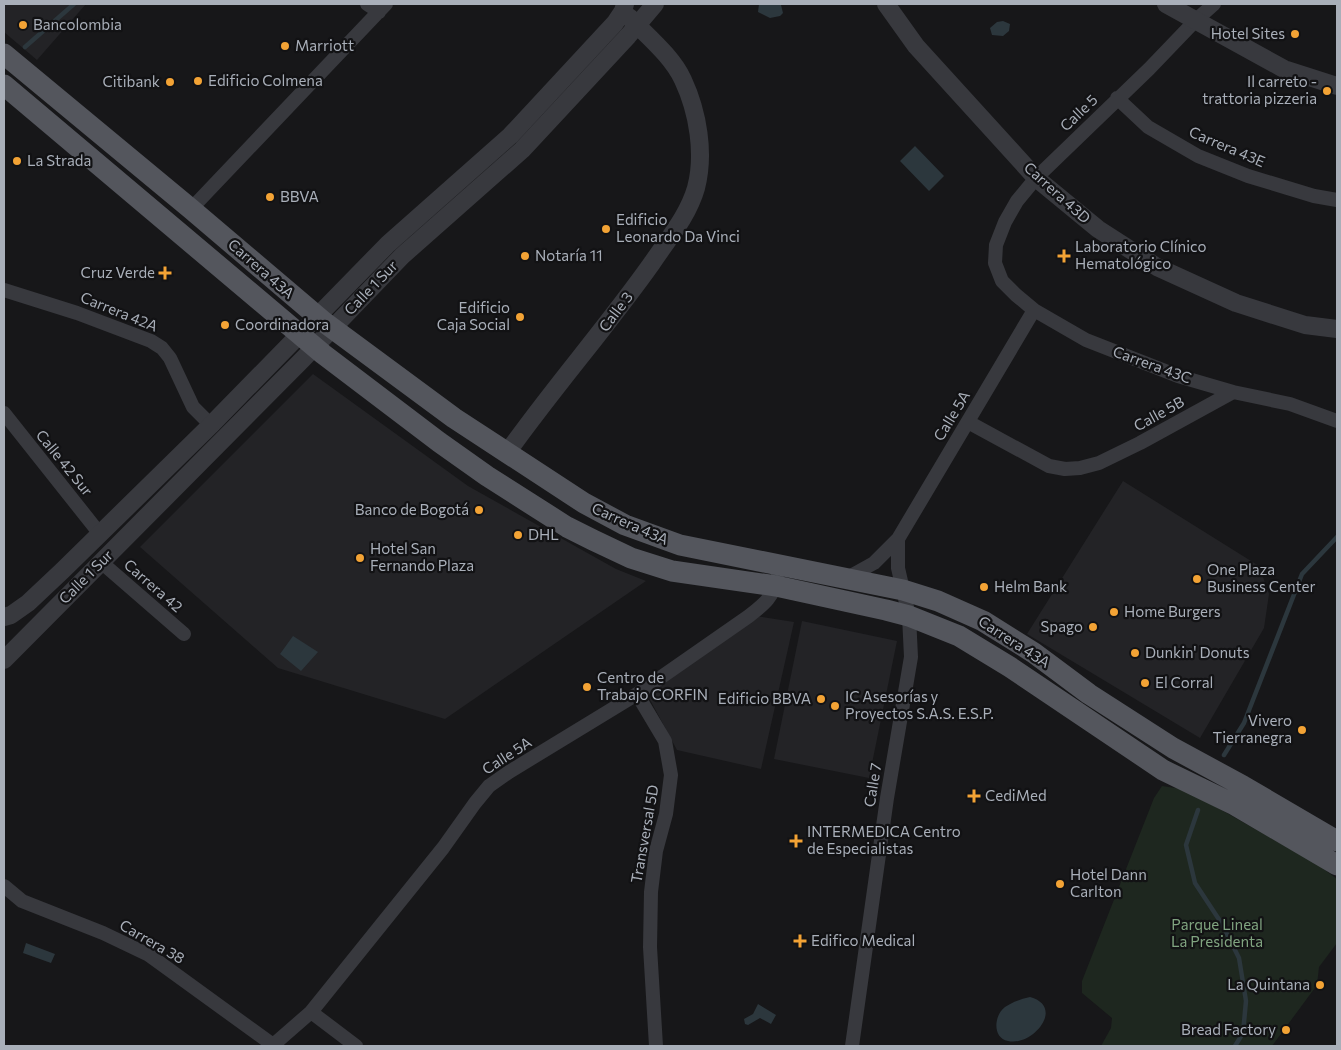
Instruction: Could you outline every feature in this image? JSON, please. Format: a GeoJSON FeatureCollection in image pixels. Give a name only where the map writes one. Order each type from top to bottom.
{"type":"FeatureCollection","features":[{"type":"Feature","properties":{"kind":"main road","name":"Carrera 43A"},"geometry":{"type":"LineString","coordinates":[[4,54],[325,322],[454,418],[560,488],[625,525],[680,545],[848,578],[903,590],[938,601],[989,625],[1034,653],[1089,694],[1173,748],[1337,841]]}},
{"type":"Feature","properties":{"kind":"main road","name":"Carrera 43A"},"geometry":{"type":"LineString","coordinates":[[4,85],[307,341],[486,476],[567,526],[631,558],[672,571],[776,586],[909,616],[958,636],[1163,770],[1233,804],[1337,865]]}},
{"type":"Feature","properties":{"kind":"street","name":"Calle 1 Sur"},"geometry":{"type":"LineString","coordinates":[[325,322],[522,150],[655,4]]}},
{"type":"Feature","properties":{"kind":"street","name":"Carrera 43D"},"geometry":{"type":"LineString","coordinates":[[886,4],[916,46],[1036,178],[1098,229],[1158,267],[1236,303],[1305,325],[1337,329]]}},
{"type":"Feature","properties":{"kind":"street"},"geometry":{"type":"LineString","coordinates":[[1166,4],[1284,69],[1337,86]]}},
{"type":"Feature","properties":{"kind":"street","name":"Calle 5"},"geometry":{"type":"LineString","coordinates":[[995,263],[996,245],[1005,222],[1017,201],[1036,178],[1117,98],[1149,70],[1196,20],[1214,4]]}},
{"type":"Feature","properties":{"kind":"street"},"geometry":{"type":"LineString","coordinates":[[191,209],[377,6]]}},
{"type":"Feature","properties":{"kind":"street","name":"Calle 1 Sur"},"geometry":{"type":"LineString","coordinates":[[4,660],[101,562],[325,322],[388,244],[510,136],[615,23],[622,6]]}},
{"type":"Feature","properties":{"kind":"street"},"geometry":{"type":"LineString","coordinates":[[622,6],[637,25]]}},
{"type":"Feature","properties":{"kind":"street","name":"Calle 3"},"geometry":{"type":"LineString","coordinates":[[507,453],[629,295],[676,228],[688,208],[696,187],[700,158],[696,121],[683,78],[666,56],[637,25]]}},
{"type":"Feature","properties":{"kind":"street","name":"Carrera 43E"},"geometry":{"type":"LineString","coordinates":[[1117,98],[1148,127],[1198,156],[1248,176],[1314,196],[1337,200]]}},
{"type":"Feature","properties":{"kind":"street","name":"Carrera 43C"},"geometry":{"type":"LineString","coordinates":[[995,263],[1002,280],[1016,295],[1034,310],[1086,340],[1178,376],[1233,392],[1290,404],[1337,421]]}},
{"type":"Feature","properties":{"kind":"street","name":"Carrera 42A"},"geometry":{"type":"LineString","coordinates":[[4,290],[78,313],[151,341],[162,348],[170,358],[193,407],[211,425]]}},
{"type":"Feature","properties":{"kind":"street","name":"Calle 5A"},"geometry":{"type":"LineString","coordinates":[[848,578],[874,563],[898,539],[1034,310]]}},
{"type":"Feature","properties":{"kind":"street","name":"Calle 1 Sur"},"geometry":{"type":"LineString","coordinates":[[4,617],[11,615],[28,603],[211,425],[307,341]]}},
{"type":"Feature","properties":{"kind":"street","name":"Calle 5B"},"geometry":{"type":"LineString","coordinates":[[968,422],[1049,466],[1065,469],[1080,468],[1099,463],[1140,443],[1233,392]]}},
{"type":"Feature","properties":{"kind":"street","name":"Calle 42 Sur"},"geometry":{"type":"LineString","coordinates":[[4,413],[100,534]]}},
{"type":"Feature","properties":{"kind":"street"},"geometry":{"type":"LineString","coordinates":[[898,539],[898,568],[903,590]]}},
{"type":"Feature","properties":{"kind":"street","name":"Carrera 42"},"geometry":{"type":"LineString","coordinates":[[101,562],[184,634]]}},
{"type":"Feature","properties":{"kind":"street","name":"Calle 5A"},"geometry":{"type":"LineString","coordinates":[[273,1046],[311,1012],[443,848],[474,803],[489,786],[508,772],[637,694],[762,606],[771,597],[776,586],[780,565]]}},
{"type":"Feature","properties":{"kind":"street","name":"Calle 7"},"geometry":{"type":"LineString","coordinates":[[852,1046],[887,798],[911,657],[909,616],[903,590]]}},
{"type":"Feature","properties":{"kind":"street","name":"Transversal 5D"},"geometry":{"type":"LineString","coordinates":[[637,694],[665,741],[671,775],[666,814],[656,851],[651,892],[650,947],[656,1046]]}},
{"type":"Feature","properties":{"kind":"street","name":"Carrera 38"},"geometry":{"type":"LineString","coordinates":[[4,886],[22,901],[103,933],[149,955],[273,1046]]}},
{"type":"Feature","properties":{"kind":"street"},"geometry":{"type":"LineString","coordinates":[[311,1012],[356,1046]]}},
{"type":"Feature","properties":{"kind":"shaded area"},"geometry":{"type":"Polygon","coordinates":[[[4,4],[86,4],[37,60],[4,32],[4,4]]]}},
{"type":"Feature","properties":{"kind":"shaded area"},"geometry":{"type":"Polygon","coordinates":[[[759,4],[779,4],[783,13],[780,16],[770,18],[758,12],[759,4]]]}},
{"type":"Feature","properties":{"kind":"shaded area"},"geometry":{"type":"Polygon","coordinates":[[[1003,21],[1010,24],[1009,31],[1003,36],[992,35],[990,28],[997,22],[1003,21]]]}},
{"type":"Feature","properties":{"kind":"shaded area"},"geometry":{"type":"Polygon","coordinates":[[[915,146],[944,176],[929,191],[900,161],[915,146]]]}},
{"type":"Feature","properties":{"kind":"shaded area"},"geometry":{"type":"Polygon","coordinates":[[[313,374],[468,486],[616,569],[646,581],[445,719],[278,668],[140,547],[313,374]]]}},
{"type":"Feature","properties":{"kind":"shaded area"},"geometry":{"type":"Polygon","coordinates":[[[1123,481],[1259,566],[1269,594],[1264,628],[1200,738],[1027,634],[1123,481]]]}},
{"type":"Feature","properties":{"kind":"shaded area"},"geometry":{"type":"Polygon","coordinates":[[[756,616],[794,622],[761,769],[677,750],[647,694],[756,616]]]}},
{"type":"Feature","properties":{"kind":"shaded area"},"geometry":{"type":"Polygon","coordinates":[[[802,621],[897,641],[869,778],[774,759],[802,621]]]}},
{"type":"Feature","properties":{"kind":"shaded area"},"geometry":{"type":"Polygon","coordinates":[[[293,636],[318,652],[301,671],[280,654],[293,636]]]}},
{"type":"Feature","properties":{"kind":"shaded area"},"geometry":{"type":"Polygon","coordinates":[[[26,943],[55,954],[51,963],[23,953],[26,943]]]}},
{"type":"Feature","properties":{"kind":"shaded area"},"geometry":{"type":"Polygon","coordinates":[[[1030,997],[1040,1002],[1045,1009],[1042,1025],[1027,1038],[1017,1041],[1003,1039],[999,1036],[996,1026],[1001,1011],[1014,1002],[1030,997]]]}},
{"type":"Feature","properties":{"kind":"shaded area"},"geometry":{"type":"Polygon","coordinates":[[[758,1004],[776,1015],[771,1024],[760,1018],[748,1025],[745,1024],[744,1019],[753,1014],[758,1004]]]}},
{"type":"Feature","properties":{"kind":"green space","name":"Parque Lineal La Presidenta"},"geometry":{"type":"Polygon","coordinates":[[[1162,786],[1182,789],[1209,803],[1317,864],[1337,879],[1337,943],[1319,967],[1317,985],[1272,1046],[1101,1046],[1111,1028],[1112,1018],[1082,993],[1082,981],[1154,798],[1162,786]]]}},
{"type":"Feature","properties":{"kind":"waterway"},"geometry":{"type":"LineString","coordinates":[[25,47],[74,4]]}},
{"type":"Feature","properties":{"kind":"waterway"},"geometry":{"type":"LineString","coordinates":[[1224,755],[1244,723],[1302,574],[1337,537]]}},
{"type":"Feature","properties":{"kind":"waterway"},"geometry":{"type":"LineString","coordinates":[[1198,810],[1186,845],[1195,883],[1222,924],[1239,958],[1246,1001],[1243,1033],[1235,1046]]}},
{"type":"Feature","properties":{"kind":"place","name":"Bancolombia"},"geometry":{"type":"Point","coordinates":[23,25]}},
{"type":"Feature","properties":{"kind":"place","name":"Hotel Sites"},"geometry":{"type":"Point","coordinates":[1295,34]}},
{"type":"Feature","properties":{"kind":"place","name":"Marriott"},"geometry":{"type":"Point","coordinates":[285,46]}},
{"type":"Feature","properties":{"kind":"place","name":"Edificio Colmena"},"geometry":{"type":"Point","coordinates":[198,81]}},
{"type":"Feature","properties":{"kind":"place","name":"Citibank"},"geometry":{"type":"Point","coordinates":[170,82]}},
{"type":"Feature","properties":{"kind":"place","name":"Il carreto - trattoria pizzeria"},"geometry":{"type":"Point","coordinates":[1327,91]}},
{"type":"Feature","properties":{"kind":"place","name":"La Strada"},"geometry":{"type":"Point","coordinates":[17,161]}},
{"type":"Feature","properties":{"kind":"place","name":"BBVA"},"geometry":{"type":"Point","coordinates":[270,197]}},
{"type":"Feature","properties":{"kind":"place","name":"Edificio Leonardo Da Vinci"},"geometry":{"type":"Point","coordinates":[606,229]}},
{"type":"Feature","properties":{"kind":"place","name":"Notaría 11"},"geometry":{"type":"Point","coordinates":[525,256]}},
{"type":"Feature","properties":{"kind":"place","name":"Laboratorio Clínico Hematológico"},"geometry":{"type":"Point","coordinates":[1064,256]}},
{"type":"Feature","properties":{"kind":"place","name":"Cruz Verde"},"geometry":{"type":"Point","coordinates":[165,273]}},
{"type":"Feature","properties":{"kind":"place","name":"Edificio Caja Social"},"geometry":{"type":"Point","coordinates":[520,317]}},
{"type":"Feature","properties":{"kind":"place","name":"Coordinadora"},"geometry":{"type":"Point","coordinates":[225,325]}},
{"type":"Feature","properties":{"kind":"place","name":"Banco de Bogotá"},"geometry":{"type":"Point","coordinates":[479,510]}},
{"type":"Feature","properties":{"kind":"place","name":"DHL"},"geometry":{"type":"Point","coordinates":[518,535]}},
{"type":"Feature","properties":{"kind":"place","name":"Hotel San Fernando Plaza"},"geometry":{"type":"Point","coordinates":[360,558]}},
{"type":"Feature","properties":{"kind":"place","name":"One Plaza Business Center"},"geometry":{"type":"Point","coordinates":[1197,579]}},
{"type":"Feature","properties":{"kind":"place","name":"Helm Bank"},"geometry":{"type":"Point","coordinates":[984,587]}},
{"type":"Feature","properties":{"kind":"place","name":"Home Burgers"},"geometry":{"type":"Point","coordinates":[1114,612]}},
{"type":"Feature","properties":{"kind":"place","name":"Spago"},"geometry":{"type":"Point","coordinates":[1093,627]}},
{"type":"Feature","properties":{"kind":"place","name":"Dunkin' Donuts"},"geometry":{"type":"Point","coordinates":[1135,653]}},
{"type":"Feature","properties":{"kind":"place","name":"El Corral"},"geometry":{"type":"Point","coordinates":[1145,683]}},
{"type":"Feature","properties":{"kind":"place","name":"Centro de Trabajo CORFIN"},"geometry":{"type":"Point","coordinates":[587,687]}},
{"type":"Feature","properties":{"kind":"place","name":"Edificio BBVA"},"geometry":{"type":"Point","coordinates":[821,699]}},
{"type":"Feature","properties":{"kind":"place","name":"IC Asesorías y Proyectos S.A.S. E.S.P."},"geometry":{"type":"Point","coordinates":[835,706]}},
{"type":"Feature","properties":{"kind":"place","name":"Vivero Tierranegra"},"geometry":{"type":"Point","coordinates":[1302,730]}},
{"type":"Feature","properties":{"kind":"place","name":"CediMed"},"geometry":{"type":"Point","coordinates":[974,796]}},
{"type":"Feature","properties":{"kind":"place","name":"INTERMEDICA Centro de Especialistas"},"geometry":{"type":"Point","coordinates":[796,841]}},
{"type":"Feature","properties":{"kind":"place","name":"Hotel Dann Carlton"},"geometry":{"type":"Point","coordinates":[1060,884]}},
{"type":"Feature","properties":{"kind":"place","name":"Edifico Medical"},"geometry":{"type":"Point","coordinates":[800,941]}},
{"type":"Feature","properties":{"kind":"place","name":"La Quintana"},"geometry":{"type":"Point","coordinates":[1320,985]}},
{"type":"Feature","properties":{"kind":"place","name":"Bread Factory"},"geometry":{"type":"Point","coordinates":[1286,1030]}}]}
